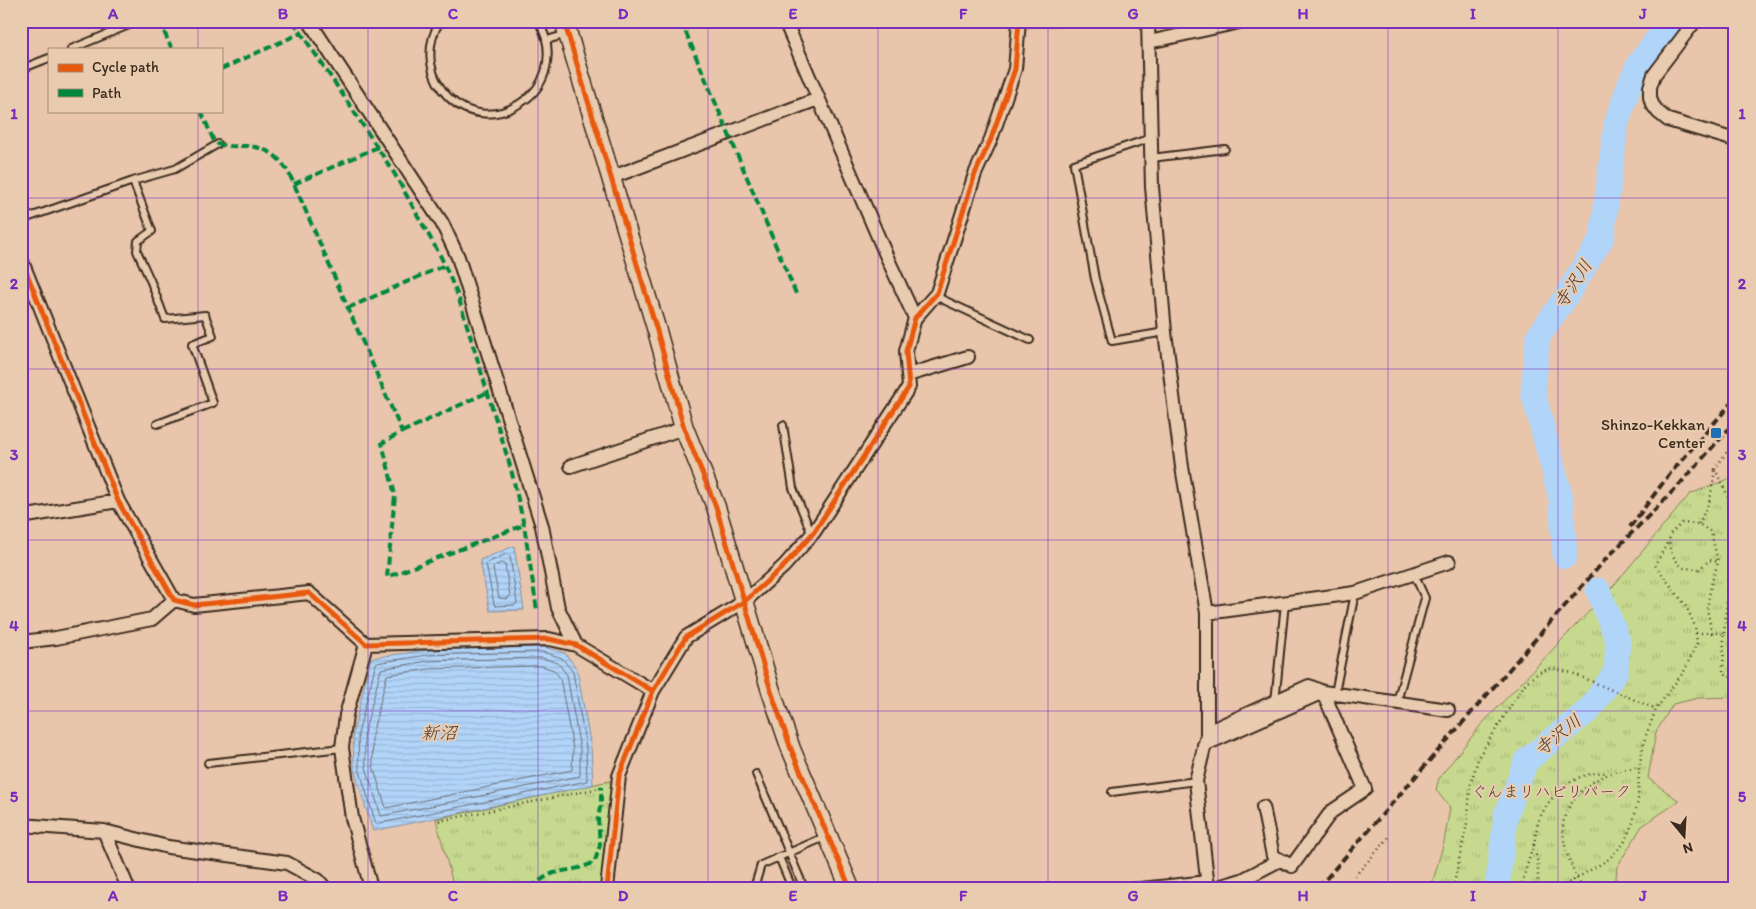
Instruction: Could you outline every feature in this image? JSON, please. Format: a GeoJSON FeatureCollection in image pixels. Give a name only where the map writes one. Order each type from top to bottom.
{"type":"FeatureCollection","features":[{"type":"Feature","properties":{"kind":"street"},"geometry":{"type":"LineString","coordinates":[[309,21],[442,223],[458,257],[542,526],[558,608],[576,645]]}},
{"type":"Feature","properties":{"kind":"street"},"geometry":{"type":"LineString","coordinates":[[785,21],[915,318]]}},
{"type":"Feature","properties":{"kind":"street"},"geometry":{"type":"LineString","coordinates":[[607,888],[619,776],[653,690],[686,637],[745,601],[784,566],[812,535],[909,387],[906,351],[915,318],[937,293],[975,174],[991,139],[1015,69],[1019,21]]}},
{"type":"Feature","properties":{"kind":"street"},"geometry":{"type":"LineString","coordinates":[[1148,21],[1152,187],[1165,332],[1182,467],[1207,613],[1207,732],[1196,781],[1210,885],[1242,880],[1280,860]]}},
{"type":"Feature","properties":{"kind":"street"},"geometry":{"type":"LineString","coordinates":[[1149,42],[1244,21]]}},
{"type":"Feature","properties":{"kind":"street"},"geometry":{"type":"LineString","coordinates":[[1695,21],[1654,75],[1650,87],[1652,104],[1668,120],[1735,140]]}},
{"type":"Feature","properties":{"kind":"street"},"geometry":{"type":"LineString","coordinates":[[566,28],[657,331],[684,428],[716,507],[771,691],[791,749],[850,888]]}},
{"type":"Feature","properties":{"kind":"street"},"geometry":{"type":"LineString","coordinates":[[610,178],[818,100]]}},
{"type":"Feature","properties":{"kind":"street"},"geometry":{"type":"LineString","coordinates":[[21,259],[118,500],[174,600],[194,605],[309,593],[366,644],[549,639],[576,645],[653,690]]}},
{"type":"Feature","properties":{"kind":"street"},"geometry":{"type":"LineString","coordinates":[[908,374],[968,357]]}},
{"type":"Feature","properties":{"kind":"street"},"geometry":{"type":"LineString","coordinates":[[571,466],[684,428]]}},
{"type":"Feature","properties":{"kind":"street"},"geometry":{"type":"LineString","coordinates":[[21,517],[118,500]]}},
{"type":"Feature","properties":{"kind":"street"},"geometry":{"type":"LineString","coordinates":[[1207,613],[1356,593],[1449,562]]}},
{"type":"Feature","properties":{"kind":"street"},"geometry":{"type":"LineString","coordinates":[[21,642],[56,638],[152,619],[174,600]]}},
{"type":"Feature","properties":{"kind":"street"},"geometry":{"type":"LineString","coordinates":[[366,644],[346,715],[342,748],[352,818],[371,888]]}},
{"type":"Feature","properties":{"kind":"street"},"geometry":{"type":"LineString","coordinates":[[1207,732],[1309,686],[1329,692],[1448,710]]}},
{"type":"Feature","properties":{"kind":"street"},"geometry":{"type":"LineString","coordinates":[[1204,745],[1329,692]]}},
{"type":"Feature","properties":{"kind":"street"},"geometry":{"type":"LineString","coordinates":[[1263,807],[1273,856],[1292,866],[1331,812],[1365,789],[1329,692]]}},
{"type":"Feature","properties":{"kind":"street"},"geometry":{"type":"LineString","coordinates":[[21,825],[104,831],[168,847],[287,863],[318,880],[325,888]]}},
{"type":"Feature","properties":{"kind":"street"},"geometry":{"type":"LineString","coordinates":[[104,831],[128,888]]}},
{"type":"Feature","properties":{"kind":"lane"},"geometry":{"type":"LineString","coordinates":[[73,48],[139,21]]}},
{"type":"Feature","properties":{"kind":"lane"},"geometry":{"type":"LineString","coordinates":[[440,21],[434,32],[429,52],[432,72],[441,90],[456,104],[474,112],[494,114],[514,108],[531,96],[542,80],[548,60],[547,40],[538,21]]}},
{"type":"Feature","properties":{"kind":"lane"},"geometry":{"type":"LineString","coordinates":[[547,40],[566,28]]}},
{"type":"Feature","properties":{"kind":"lane"},"geometry":{"type":"LineString","coordinates":[[21,69],[48,58]]}},
{"type":"Feature","properties":{"kind":"lane"},"geometry":{"type":"LineString","coordinates":[[1151,138],[1074,164],[1095,279],[1112,341],[1165,332]]}},
{"type":"Feature","properties":{"kind":"lane"},"geometry":{"type":"LineString","coordinates":[[21,220],[133,181],[175,169],[218,144]]}},
{"type":"Feature","properties":{"kind":"lane"},"geometry":{"type":"LineString","coordinates":[[1151,158],[1225,149]]}},
{"type":"Feature","properties":{"kind":"lane"},"geometry":{"type":"LineString","coordinates":[[133,181],[152,230],[138,241],[137,251],[165,319],[205,314],[213,336],[192,344],[213,403],[157,424]]}},
{"type":"Feature","properties":{"kind":"lane"},"geometry":{"type":"LineString","coordinates":[[935,296],[1030,340]]}},
{"type":"Feature","properties":{"kind":"lane"},"geometry":{"type":"LineString","coordinates":[[783,425],[794,488],[812,535]]}},
{"type":"Feature","properties":{"kind":"lane"},"geometry":{"type":"LineString","coordinates":[[1397,702],[1425,598],[1414,574]]}},
{"type":"Feature","properties":{"kind":"lane"},"geometry":{"type":"LineString","coordinates":[[1329,692],[1356,593]]}},
{"type":"Feature","properties":{"kind":"lane"},"geometry":{"type":"LineString","coordinates":[[1275,702],[1284,603]]}},
{"type":"Feature","properties":{"kind":"lane"},"geometry":{"type":"LineString","coordinates":[[208,763],[342,748]]}},
{"type":"Feature","properties":{"kind":"lane"},"geometry":{"type":"LineString","coordinates":[[756,774],[804,888]]}},
{"type":"Feature","properties":{"kind":"lane"},"geometry":{"type":"LineString","coordinates":[[1112,792],[1196,781]]}},
{"type":"Feature","properties":{"kind":"lane"},"geometry":{"type":"LineString","coordinates":[[754,888],[761,865],[828,836]]}},
{"type":"Feature","properties":{"kind":"lane"},"geometry":{"type":"LineString","coordinates":[[779,857],[792,888]]}},
{"type":"Feature","properties":{"kind":"lane"},"geometry":{"type":"LineString","coordinates":[[1121,888],[1210,885]]}},
{"type":"Feature","properties":{"kind":"path"},"geometry":{"type":"LineString","coordinates":[[1699,524],[1710,500],[1715,469],[1735,440]]}},
{"type":"Feature","properties":{"kind":"path"},"geometry":{"type":"LineString","coordinates":[[1715,469],[1735,512],[1724,633],[1723,672],[1735,680]]}},
{"type":"Feature","properties":{"kind":"path"},"geometry":{"type":"LineString","coordinates":[[1712,633],[1707,609],[1711,585],[1718,562],[1711,532],[1699,524],[1682,523],[1670,534],[1669,545],[1674,559],[1683,568],[1699,569],[1710,560],[1718,562]]}},
{"type":"Feature","properties":{"kind":"path"},"geometry":{"type":"LineString","coordinates":[[1560,888],[1608,859],[1624,843],[1633,822],[1638,801],[1639,767],[1645,738],[1656,709],[1685,670],[1697,643],[1695,626],[1686,606],[1655,566],[1670,540]]}},
{"type":"Feature","properties":{"kind":"path"},"geometry":{"type":"LineString","coordinates":[[1696,633],[1724,633]]}},
{"type":"Feature","properties":{"kind":"path"},"geometry":{"type":"LineString","coordinates":[[1453,888],[1468,819],[1470,786],[1479,756],[1526,682],[1540,672],[1552,668],[1572,674],[1656,709]]}},
{"type":"Feature","properties":{"kind":"path"},"geometry":{"type":"LineString","coordinates":[[1582,888],[1564,842],[1563,824],[1569,809],[1580,791],[1594,781],[1610,774],[1639,767]]}},
{"type":"Feature","properties":{"kind":"path"},"geometry":{"type":"LineString","coordinates":[[1521,888],[1538,822],[1556,793],[1574,780],[1595,772],[1610,774]]}},
{"type":"Feature","properties":{"kind":"path"},"geometry":{"type":"LineString","coordinates":[[439,820],[600,787]]}},
{"type":"Feature","properties":{"kind":"path"},"geometry":{"type":"LineString","coordinates":[[1349,886],[1354,877],[1391,835]]}},
{"type":"Feature","properties":{"kind":"path"},"geometry":{"type":"LineString","coordinates":[[1534,843],[1538,864],[1538,888]]}},
{"type":"Feature","properties":{"kind":"shaded area"},"geometry":{"type":"Polygon","coordinates":[[[1027,21],[1110,21],[1110,25],[1027,29],[1027,21]]]}},
{"type":"Feature","properties":{"kind":"green space","name":"ぐんまリハビリパーク"},"geometry":{"type":"Polygon","coordinates":[[[1734,477],[1735,697],[1698,698],[1673,704],[1656,732],[1648,778],[1679,801],[1642,826],[1617,867],[1615,888],[1431,888],[1444,842],[1450,808],[1436,790],[1439,778],[1481,725],[1615,584],[1690,494],[1734,477]]]}},
{"type":"Feature","properties":{"kind":"green space"},"geometry":{"type":"Polygon","coordinates":[[[614,780],[601,888],[454,888],[436,819],[614,780]]]}},
{"type":"Feature","properties":{"kind":"water"},"geometry":{"type":"Polygon","coordinates":[[[514,546],[524,610],[490,611],[480,560],[514,546]]]}},
{"type":"Feature","properties":{"kind":"water","name":"新沼"},"geometry":{"type":"Polygon","coordinates":[[[544,647],[565,653],[577,669],[591,748],[593,785],[373,831],[354,769],[353,733],[371,658],[427,650],[544,647]]]}},
{"type":"Feature","properties":{"kind":"waterway","name":"寺沢川"},"geometry":{"type":"LineString","coordinates":[[1565,556],[1561,498],[1533,392],[1538,337],[1565,298],[1602,238],[1616,125],[1638,65],[1671,21]]}},
{"type":"Feature","properties":{"kind":"waterway","name":"寺沢川"},"geometry":{"type":"LineString","coordinates":[[1497,888],[1506,815],[1526,761],[1589,710],[1616,672],[1618,641],[1598,590]]}},
{"type":"Feature","properties":{"kind":"railway"},"geometry":{"type":"LineString","coordinates":[[1630,527],[1668,476],[1735,399]]}},
{"type":"Feature","properties":{"kind":"railway"},"geometry":{"type":"LineString","coordinates":[[1318,888],[1604,561],[1679,485],[1735,422]]}},
{"type":"Feature","properties":{"kind":"marked path"},"geometry":{"type":"LineString","coordinates":[[159,21],[172,48]]}},
{"type":"Feature","properties":{"kind":"marked path"},"geometry":{"type":"LineString","coordinates":[[293,21],[394,173],[441,257],[458,296],[511,469],[524,525],[537,610]]}},
{"type":"Feature","properties":{"kind":"marked path"},"geometry":{"type":"LineString","coordinates":[[681,21],[797,296]]}},
{"type":"Feature","properties":{"kind":"marked path"},"geometry":{"type":"LineString","coordinates":[[222,69],[301,33]]}},
{"type":"Feature","properties":{"kind":"marked path"},"geometry":{"type":"LineString","coordinates":[[201,112],[213,139],[218,144],[249,146],[265,150],[277,158],[286,169],[402,432],[382,443],[395,495],[387,577],[524,525]]}},
{"type":"Feature","properties":{"kind":"marked path"},"geometry":{"type":"LineString","coordinates":[[294,184],[378,147]]}},
{"type":"Feature","properties":{"kind":"marked path"},"geometry":{"type":"LineString","coordinates":[[348,308],[445,265]]}},
{"type":"Feature","properties":{"kind":"marked path"},"geometry":{"type":"LineString","coordinates":[[402,432],[488,392]]}},
{"type":"Feature","properties":{"kind":"marked path"},"geometry":{"type":"LineString","coordinates":[[530,888],[551,874],[580,868],[595,861],[600,845],[598,818],[601,803],[601,787]]}},
{"type":"Feature","properties":{"kind":"cycle path"},"geometry":{"type":"LineString","coordinates":[[564,21],[657,331],[684,428],[716,507],[771,691],[791,749],[850,888]]}},
{"type":"Feature","properties":{"kind":"cycle path"},"geometry":{"type":"LineString","coordinates":[[607,888],[619,776],[653,691],[686,637],[745,601],[784,566],[814,532],[909,387],[906,351],[915,318],[937,293],[975,174],[991,139],[1015,69],[1019,21]]}},
{"type":"Feature","properties":{"kind":"cycle path"},"geometry":{"type":"LineString","coordinates":[[21,259],[118,501],[174,600],[194,605],[309,593],[366,644],[549,639],[576,645],[653,691]]}},
{"type":"Feature","properties":{"kind":"place","name":"Shinzo-Kekkan Center"},"geometry":{"type":"Point","coordinates":[1716,433]}}]}
